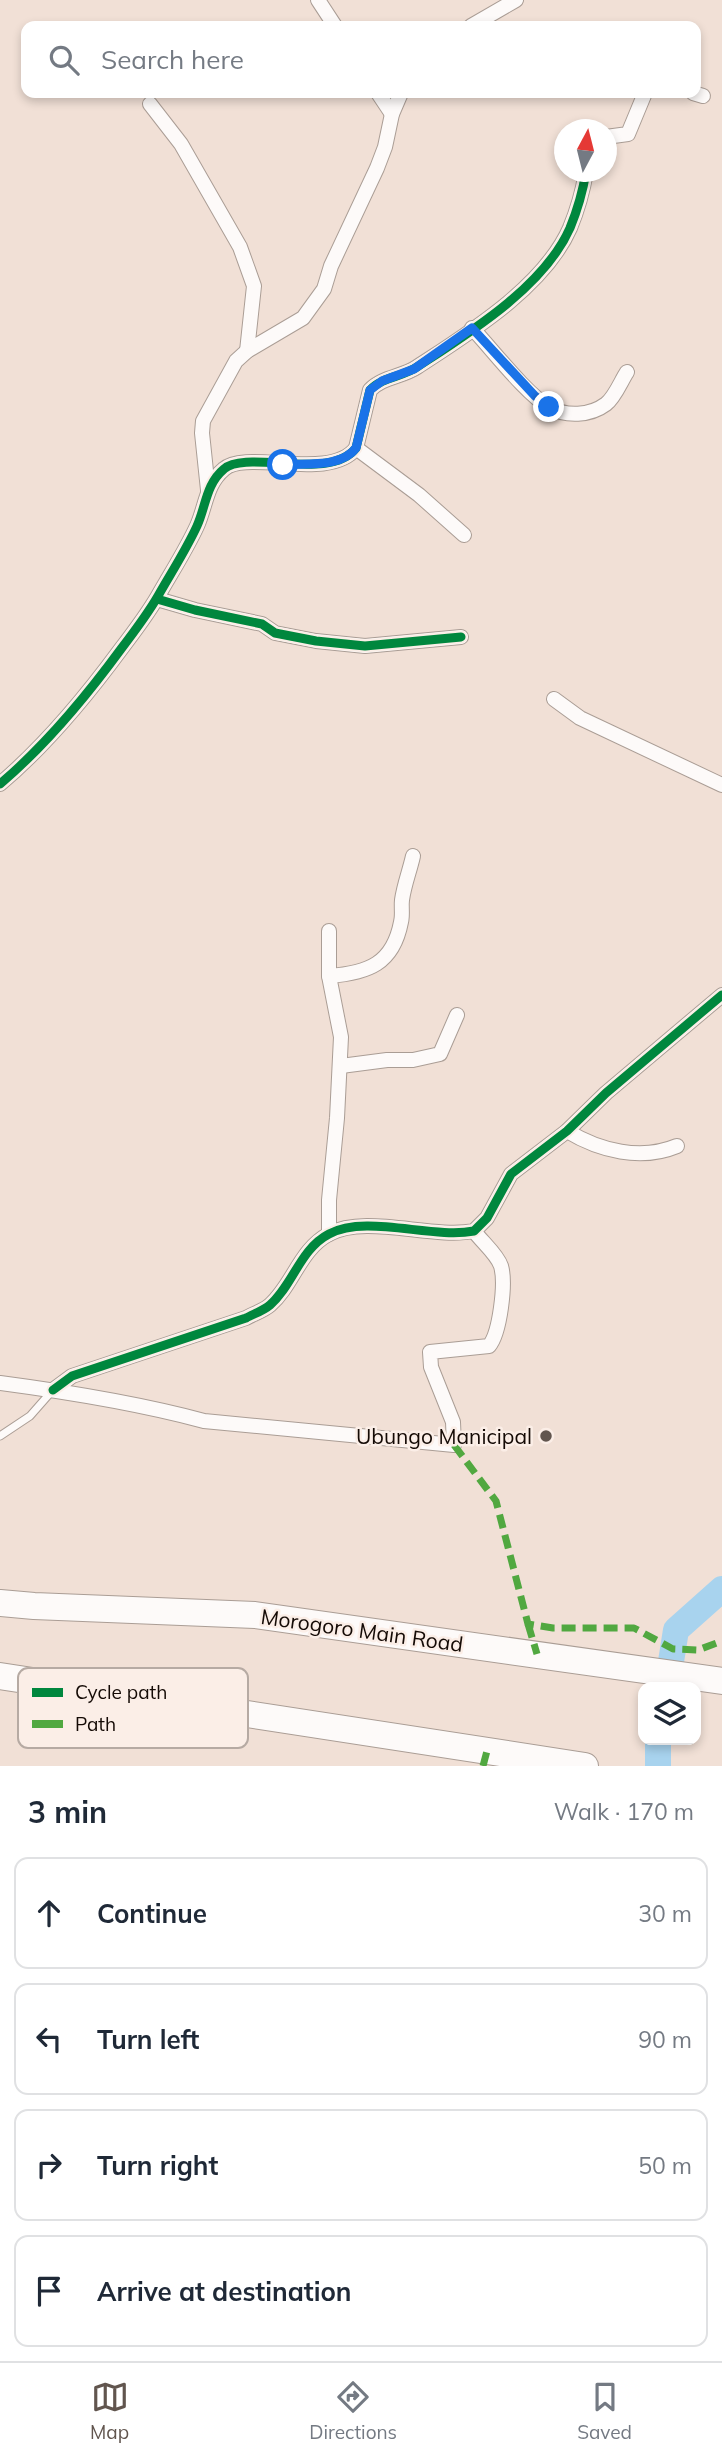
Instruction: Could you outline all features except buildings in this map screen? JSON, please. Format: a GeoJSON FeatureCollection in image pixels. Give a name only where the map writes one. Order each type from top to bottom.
{"type":"FeatureCollection","features":[{"type":"Feature","properties":{"kind":"highway","name":"Morogoro Main Road"},"geometry":{"type":"LineString","coordinates":[[0,1603],[255,1615],[722,1681]]}},
{"type":"Feature","properties":{"kind":"highway"},"geometry":{"type":"LineString","coordinates":[[0,1676],[18,1679]]}},
{"type":"Feature","properties":{"kind":"highway"},"geometry":{"type":"LineString","coordinates":[[248,1714],[585,1766]]}},
{"type":"Feature","properties":{"kind":"street"},"geometry":{"type":"LineString","coordinates":[[318,0],[332,21]]}},
{"type":"Feature","properties":{"kind":"street"},"geometry":{"type":"LineString","coordinates":[[480,21],[516,0]]}},
{"type":"Feature","properties":{"kind":"street"},"geometry":{"type":"LineString","coordinates":[[381,98],[392,114]]}},
{"type":"Feature","properties":{"kind":"street"},"geometry":{"type":"LineString","coordinates":[[208,491],[202,433],[204,421],[236,361],[247,351],[303,318],[324,289],[331,265],[377,168],[399,98]]}},
{"type":"Feature","properties":{"kind":"street"},"geometry":{"type":"LineString","coordinates":[[617,136],[628,134],[643,98]]}},
{"type":"Feature","properties":{"kind":"street"},"geometry":{"type":"LineString","coordinates":[[150,104],[181,144],[240,247],[254,286],[247,351]]}},
{"type":"Feature","properties":{"kind":"street"},"geometry":{"type":"LineString","coordinates":[[0,784],[44,744],[110,664],[156,599],[195,529],[214,479],[230,464],[237,462],[283,465],[340,461],[350,456],[356,448],[370,390],[382,381],[414,369],[513,299],[538,276],[570,228],[583,182]]}},
{"type":"Feature","properties":{"kind":"street"},"geometry":{"type":"LineString","coordinates":[[472,328],[535,396],[549,407],[566,414],[586,413],[607,403],[627,372]]}},
{"type":"Feature","properties":{"kind":"street"},"geometry":{"type":"LineString","coordinates":[[356,448],[409,487],[464,535]]}},
{"type":"Feature","properties":{"kind":"street"},"geometry":{"type":"LineString","coordinates":[[156,599],[262,624],[275,633],[316,641],[365,646],[461,637]]}},
{"type":"Feature","properties":{"kind":"street"},"geometry":{"type":"LineString","coordinates":[[554,699],[580,718],[722,785]]}},
{"type":"Feature","properties":{"kind":"street"},"geometry":{"type":"LineString","coordinates":[[329,976],[354,974],[383,960],[395,943],[402,919],[402,901],[414,856]]}},
{"type":"Feature","properties":{"kind":"street"},"geometry":{"type":"LineString","coordinates":[[329,930],[329,976],[341,1037],[329,1234]]}},
{"type":"Feature","properties":{"kind":"street"},"geometry":{"type":"LineString","coordinates":[[53,1390],[72,1376],[246,1318],[269,1306],[313,1245],[329,1234],[346,1228],[363,1227],[447,1234],[474,1231],[487,1218],[512,1174],[567,1131],[606,1093],[721,998]]}},
{"type":"Feature","properties":{"kind":"street"},"geometry":{"type":"LineString","coordinates":[[341,1066],[387,1060],[413,1060],[440,1054],[457,1015]]}},
{"type":"Feature","properties":{"kind":"street"},"geometry":{"type":"LineString","coordinates":[[567,1131],[600,1147],[641,1155],[659,1153],[677,1146]]}},
{"type":"Feature","properties":{"kind":"street"},"geometry":{"type":"LineString","coordinates":[[0,1382],[170,1412],[204,1421],[454,1445],[453,1422],[431,1367],[430,1352],[489,1346],[497,1331],[500,1264],[474,1231]]}},
{"type":"Feature","properties":{"kind":"lane"},"geometry":{"type":"LineString","coordinates":[[0,1436],[30,1416],[53,1390]]}},
{"type":"Feature","properties":{"kind":"waterway"},"geometry":{"type":"LineString","coordinates":[[668,1682],[676,1630],[722,1589]]}},
{"type":"Feature","properties":{"kind":"waterway"},"geometry":{"type":"LineString","coordinates":[[658,1745],[658,1766]]}},
{"type":"Feature","properties":{"kind":"marked path"},"geometry":{"type":"LineString","coordinates":[[454,1445],[496,1501],[528,1624],[553,1628],[634,1628],[673,1649],[698,1650],[722,1641]]}},
{"type":"Feature","properties":{"kind":"marked path"},"geometry":{"type":"LineString","coordinates":[[528,1624],[537,1654]]}},
{"type":"Feature","properties":{"kind":"marked path"},"geometry":{"type":"LineString","coordinates":[[483,1766],[487,1751]]}},
{"type":"Feature","properties":{"kind":"cycle path"},"geometry":{"type":"LineString","coordinates":[[0,784],[64,720],[140,623],[188,544],[213,481],[218,475],[235,464],[328,463],[344,458],[356,448],[370,390],[380,382],[411,370],[481,324],[524,289],[542,270],[558,250],[570,228],[584,182]]}},
{"type":"Feature","properties":{"kind":"cycle path"},"geometry":{"type":"LineString","coordinates":[[157,599],[262,624],[275,633],[316,641],[365,646],[461,637]]}},
{"type":"Feature","properties":{"kind":"cycle path"},"geometry":{"type":"LineString","coordinates":[[53,1390],[72,1376],[246,1318],[264,1309],[278,1297],[311,1249],[329,1234],[344,1228],[380,1226],[438,1232],[474,1231],[487,1218],[511,1174],[567,1131],[606,1093],[722,995]]}},
{"type":"Feature","properties":{"kind":"place","name":"Ubungo Manicipal"},"geometry":{"type":"Point","coordinates":[546,1436]}},
{"type":"Feature","properties":{"kind":"route"},"geometry":{"type":"LineString","coordinates":[[283,465],[340,461],[350,456],[356,448],[367,398],[375,384],[414,369],[472,328],[535,396],[549,407]]}}]}
